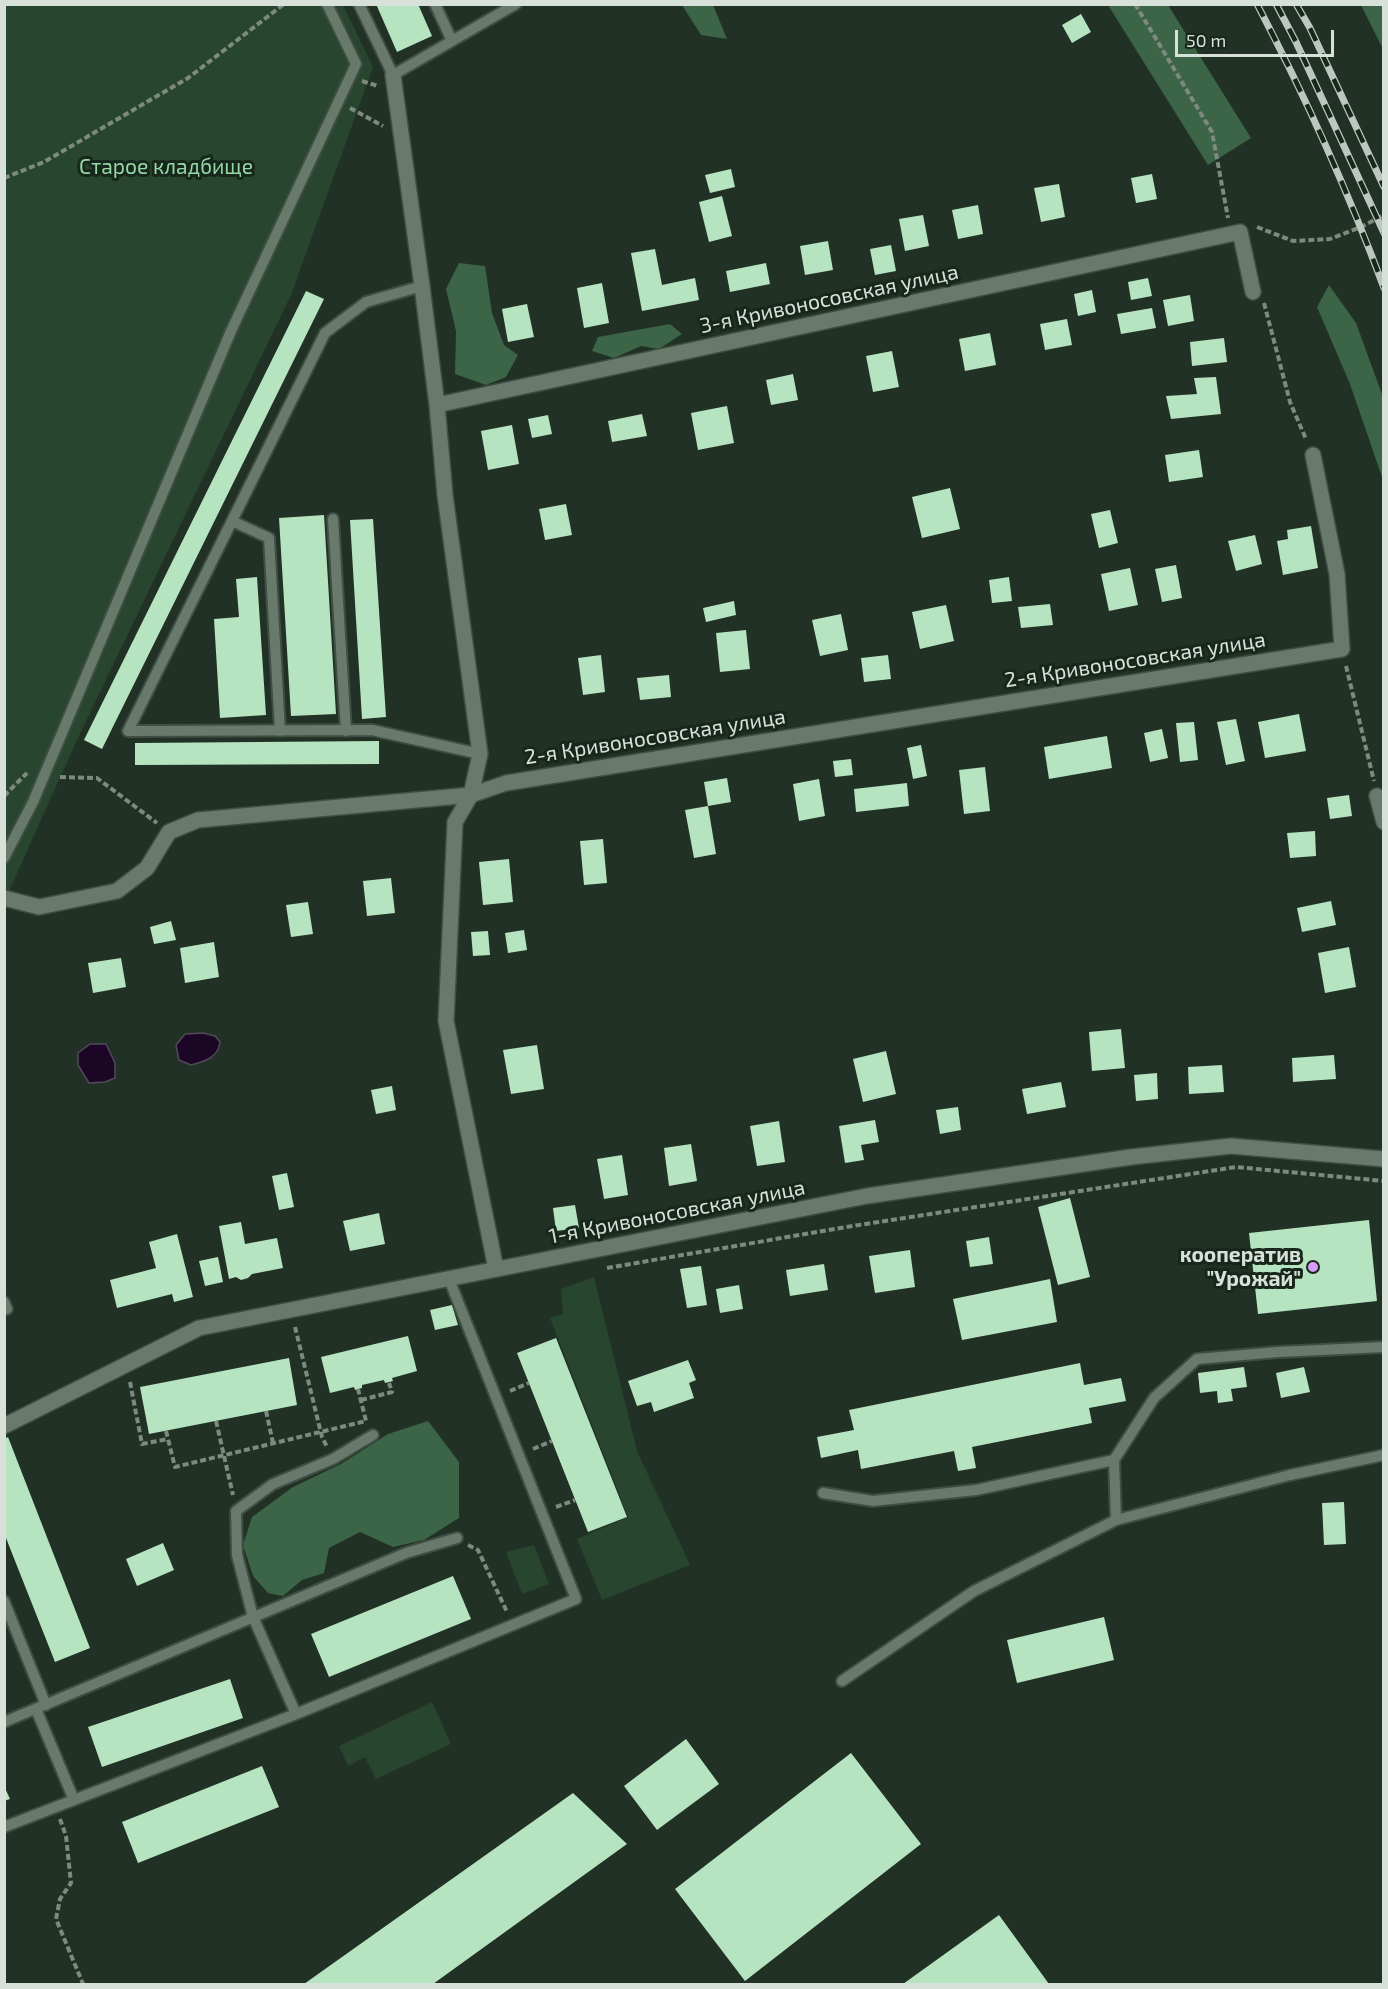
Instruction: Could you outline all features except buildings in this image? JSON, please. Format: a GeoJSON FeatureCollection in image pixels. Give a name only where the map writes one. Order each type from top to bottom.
{"type":"FeatureCollection","features":[{"type":"Feature","properties":{"kind":"street"},"geometry":{"type":"LineString","coordinates":[[394,82],[422,286],[437,405],[445,495],[480,754],[471,795],[454,822],[446,1022],[496,1269]]}},
{"type":"Feature","properties":{"kind":"street"},"geometry":{"type":"LineString","coordinates":[[1235,233],[1253,292]]}},
{"type":"Feature","properties":{"kind":"street","name":"3-я Кривоносовская улица"},"geometry":{"type":"LineString","coordinates":[[437,405],[1235,233]]}},
{"type":"Feature","properties":{"kind":"street"},"geometry":{"type":"LineString","coordinates":[[1313,455],[1337,574],[1342,649]]}},
{"type":"Feature","properties":{"kind":"street","name":"2-я Кривоносовская улица"},"geometry":{"type":"LineString","coordinates":[[169,832],[198,820],[471,795],[506,783],[1342,649]]}},
{"type":"Feature","properties":{"kind":"street"},"geometry":{"type":"LineString","coordinates":[[1377,796],[1383,822]]}},
{"type":"Feature","properties":{"kind":"street"},"geometry":{"type":"LineString","coordinates":[[4,898],[39,907],[117,891],[147,868],[169,832]]}},
{"type":"Feature","properties":{"kind":"street","name":"1-я Кривоносовская улица"},"geometry":{"type":"LineString","coordinates":[[4,1426],[199,1328],[867,1196],[1131,1157],[1231,1146],[1383,1159]]}},
{"type":"Feature","properties":{"kind":"lane"},"geometry":{"type":"LineString","coordinates":[[4,858],[33,802],[231,331],[356,64],[327,4]]}},
{"type":"Feature","properties":{"kind":"lane"},"geometry":{"type":"LineString","coordinates":[[359,4],[394,82],[452,41],[516,4]]}},
{"type":"Feature","properties":{"kind":"lane"},"geometry":{"type":"LineString","coordinates":[[435,4],[452,41]]}},
{"type":"Feature","properties":{"kind":"lane"},"geometry":{"type":"LineString","coordinates":[[422,286],[366,302],[325,333],[128,731],[372,730],[480,754]]}},
{"type":"Feature","properties":{"kind":"lane"},"geometry":{"type":"LineString","coordinates":[[333,519],[346,730]]}},
{"type":"Feature","properties":{"kind":"lane"},"geometry":{"type":"LineString","coordinates":[[232,521],[269,538],[280,731]]}},
{"type":"Feature","properties":{"kind":"lane"},"geometry":{"type":"LineString","coordinates":[[4,1827],[296,1714],[576,1599],[449,1279]]}},
{"type":"Feature","properties":{"kind":"lane"},"geometry":{"type":"LineString","coordinates":[[1116,1520],[1114,1460],[1154,1398],[1197,1359],[1383,1347]]}},
{"type":"Feature","properties":{"kind":"lane"},"geometry":{"type":"LineString","coordinates":[[296,1714],[253,1617],[237,1555],[236,1511],[273,1484],[333,1459],[373,1435]]}},
{"type":"Feature","properties":{"kind":"lane"},"geometry":{"type":"LineString","coordinates":[[842,1681],[974,1591],[1116,1520],[1290,1475],[1383,1455]]}},
{"type":"Feature","properties":{"kind":"lane"},"geometry":{"type":"LineString","coordinates":[[823,1492],[873,1501],[976,1490],[1114,1460]]}},
{"type":"Feature","properties":{"kind":"lane"},"geometry":{"type":"LineString","coordinates":[[4,1722],[406,1552],[457,1538]]}},
{"type":"Feature","properties":{"kind":"lane"},"geometry":{"type":"LineString","coordinates":[[4,1600],[74,1800]]}},
{"type":"Feature","properties":{"kind":"path"},"geometry":{"type":"LineString","coordinates":[[4,178],[44,162],[188,78],[284,4]]}},
{"type":"Feature","properties":{"kind":"path"},"geometry":{"type":"LineString","coordinates":[[1135,4],[1212,132],[1235,233],[1254,226],[1293,241],[1330,239],[1361,227],[1383,215]]}},
{"type":"Feature","properties":{"kind":"path"},"geometry":{"type":"LineString","coordinates":[[351,75],[367,84],[394,82]]}},
{"type":"Feature","properties":{"kind":"path"},"geometry":{"type":"LineString","coordinates":[[338,103],[402,135]]}},
{"type":"Feature","properties":{"kind":"path"},"geometry":{"type":"LineString","coordinates":[[1253,292],[1265,303],[1290,402],[1313,455]]}},
{"type":"Feature","properties":{"kind":"path"},"geometry":{"type":"LineString","coordinates":[[1342,649],[1377,796]]}},
{"type":"Feature","properties":{"kind":"path"},"geometry":{"type":"LineString","coordinates":[[44,772],[60,777],[97,778],[169,832]]}},
{"type":"Feature","properties":{"kind":"path"},"geometry":{"type":"LineString","coordinates":[[598,1269],[846,1227],[1236,1167],[1383,1181]]}},
{"type":"Feature","properties":{"kind":"path"},"geometry":{"type":"LineString","coordinates":[[284,1328],[306,1324]]}},
{"type":"Feature","properties":{"kind":"path"},"geometry":{"type":"LineString","coordinates":[[294,1326],[321,1432]]}},
{"type":"Feature","properties":{"kind":"path"},"geometry":{"type":"LineString","coordinates":[[129,1374],[142,1444],[168,1439]]}},
{"type":"Feature","properties":{"kind":"path"},"geometry":{"type":"LineString","coordinates":[[361,1400],[392,1392],[389,1383]]}},
{"type":"Feature","properties":{"kind":"path"},"geometry":{"type":"LineString","coordinates":[[166,1431],[175,1467],[366,1421],[358,1389]]}},
{"type":"Feature","properties":{"kind":"path"},"geometry":{"type":"LineString","coordinates":[[266,1411],[273,1443]]}},
{"type":"Feature","properties":{"kind":"path"},"geometry":{"type":"LineString","coordinates":[[216,1421],[236,1511]]}},
{"type":"Feature","properties":{"kind":"path"},"geometry":{"type":"LineString","coordinates":[[457,1538],[478,1550],[513,1625]]}},
{"type":"Feature","properties":{"kind":"path"},"geometry":{"type":"LineString","coordinates":[[56,1807],[66,1836],[72,1883],[60,1899],[56,1919],[83,1984]]}},
{"type":"Feature","properties":{"kind":"green space","name":"Старое кладбище"},"geometry":{"type":"Polygon","coordinates":[[[5,5],[343,5],[373,67],[291,295],[76,742],[5,900],[5,5]]]}},
{"type":"Feature","properties":{"kind":"green space"},"geometry":{"type":"Polygon","coordinates":[[[682,5],[713,5],[727,39],[701,35],[682,5]]]}},
{"type":"Feature","properties":{"kind":"green space"},"geometry":{"type":"Polygon","coordinates":[[[1108,5],[1168,5],[1251,138],[1208,165],[1108,5]]]}},
{"type":"Feature","properties":{"kind":"green space"},"geometry":{"type":"Polygon","coordinates":[[[1361,5],[1383,5],[1383,49],[1361,5]]]}},
{"type":"Feature","properties":{"kind":"green space"},"geometry":{"type":"Polygon","coordinates":[[[459,263],[485,266],[492,313],[504,345],[518,355],[506,377],[486,385],[455,374],[456,331],[446,289],[459,263]]]}},
{"type":"Feature","properties":{"kind":"green space"},"geometry":{"type":"Polygon","coordinates":[[[1329,285],[1356,323],[1383,397],[1383,480],[1350,384],[1317,307],[1329,285]]]}},
{"type":"Feature","properties":{"kind":"green space"},"geometry":{"type":"Polygon","coordinates":[[[670,324],[682,334],[659,349],[641,346],[614,358],[592,351],[598,337],[670,324]]]}},
{"type":"Feature","properties":{"kind":"green space"},"geometry":{"type":"Polygon","coordinates":[[[594,1277],[637,1451],[690,1565],[602,1600],[577,1539],[628,1517],[550,1318],[563,1314],[561,1289],[594,1277]]]}},
{"type":"Feature","properties":{"kind":"green space"},"geometry":{"type":"Polygon","coordinates":[[[428,1421],[459,1462],[459,1518],[424,1540],[393,1547],[360,1532],[329,1548],[324,1573],[302,1580],[283,1596],[268,1593],[253,1576],[243,1545],[252,1517],[293,1487],[341,1464],[388,1434],[428,1421]]]}},
{"type":"Feature","properties":{"kind":"green space"},"geometry":{"type":"Polygon","coordinates":[[[534,1545],[549,1584],[522,1594],[506,1552],[534,1545]]]}},
{"type":"Feature","properties":{"kind":"green space"},"geometry":{"type":"Polygon","coordinates":[[[432,1702],[451,1744],[376,1779],[365,1757],[348,1766],[339,1746],[432,1702]]]}},
{"type":"Feature","properties":{"kind":"shaded area"},"geometry":{"type":"Polygon","coordinates":[[[203,1033],[215,1036],[220,1042],[217,1052],[206,1060],[191,1065],[179,1060],[176,1045],[185,1034],[203,1033]]]}},
{"type":"Feature","properties":{"kind":"shaded area"},"geometry":{"type":"Polygon","coordinates":[[[90,1044],[106,1044],[115,1063],[115,1078],[105,1082],[89,1083],[78,1065],[78,1053],[90,1044]]]}},
{"type":"Feature","properties":{"kind":"railway"},"geometry":{"type":"LineString","coordinates":[[1257,4],[1325,144],[1384,288]]}},
{"type":"Feature","properties":{"kind":"railway"},"geometry":{"type":"LineString","coordinates":[[1276,4],[1296,42],[1384,233]]}},
{"type":"Feature","properties":{"kind":"railway"},"geometry":{"type":"LineString","coordinates":[[1296,4],[1310,28],[1384,187]]}},
{"type":"Feature","properties":{"kind":"place","name":"кооператив \"Урожай\""},"geometry":{"type":"Point","coordinates":[1313,1267]}}]}
